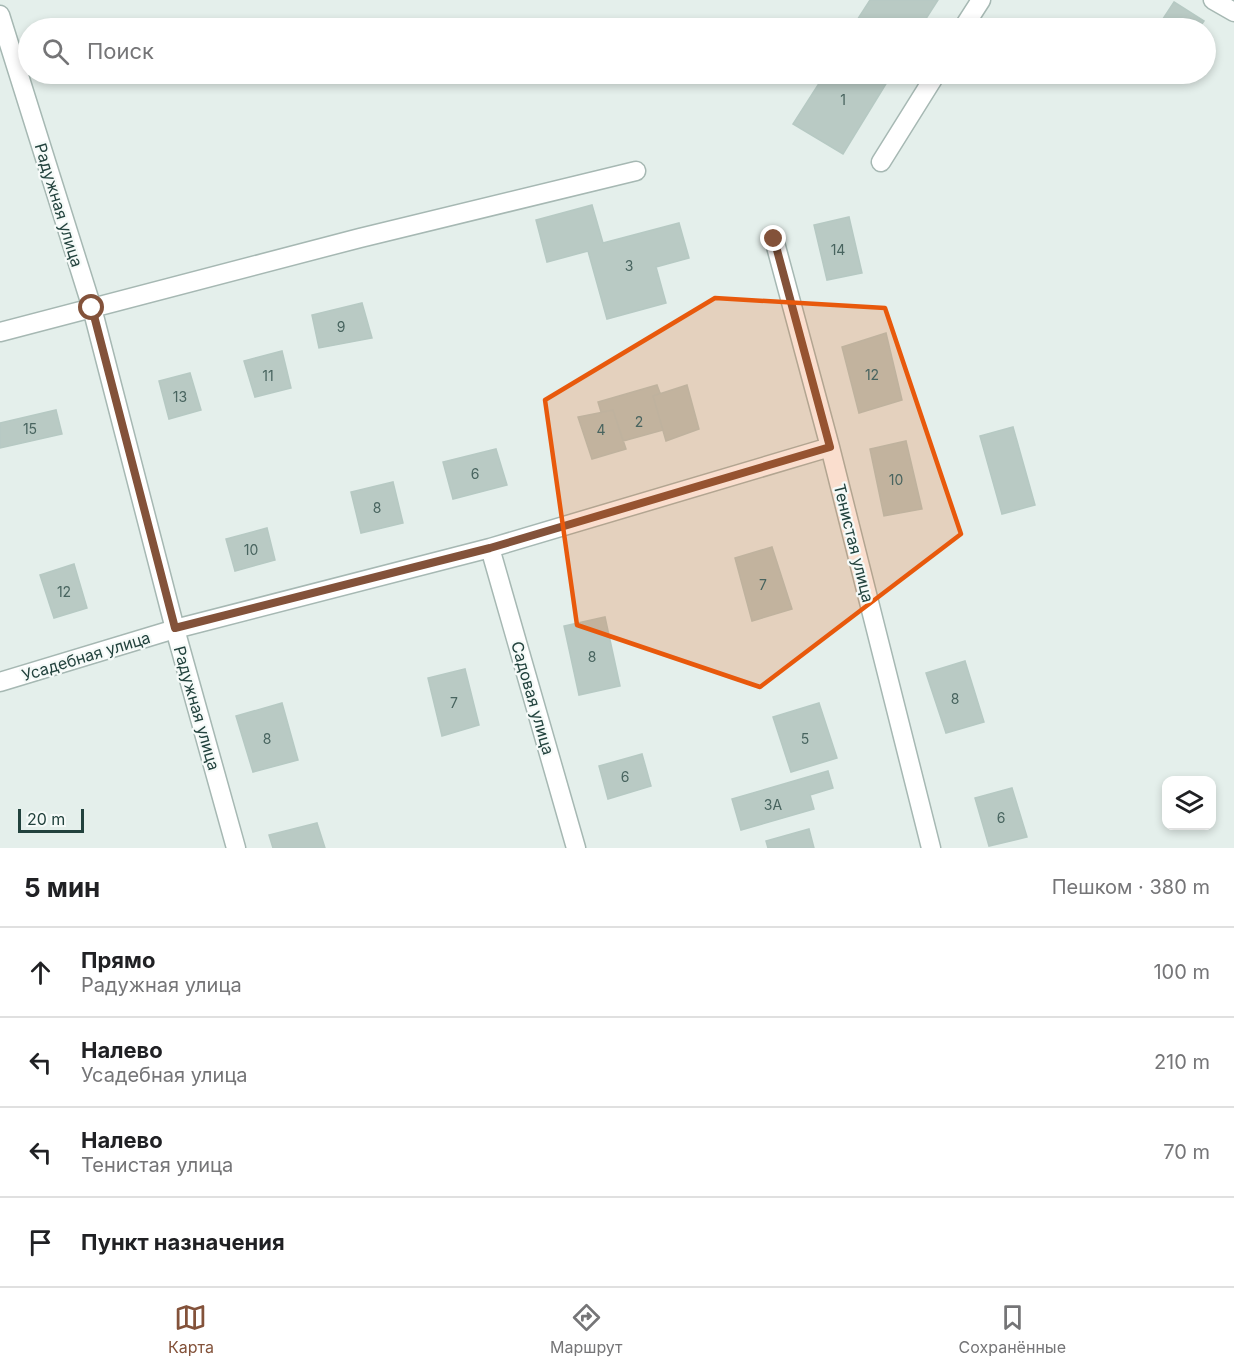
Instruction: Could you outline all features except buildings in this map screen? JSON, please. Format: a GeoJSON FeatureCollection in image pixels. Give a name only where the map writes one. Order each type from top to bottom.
{"type":"FeatureCollection","features":[{"type":"Feature","properties":{"kind":"street"},"geometry":{"type":"LineString","coordinates":[[969,18],[981,0]]}},
{"type":"Feature","properties":{"kind":"street"},"geometry":{"type":"LineString","coordinates":[[1213,0],[1234,12]]}},
{"type":"Feature","properties":{"kind":"street","name":"Радужная улица"},"geometry":{"type":"LineString","coordinates":[[0,15],[18,72]]}},
{"type":"Feature","properties":{"kind":"street","name":"Радужная улица"},"geometry":{"type":"LineString","coordinates":[[22,84],[92,308],[175,628],[236,848]]}},
{"type":"Feature","properties":{"kind":"street"},"geometry":{"type":"LineString","coordinates":[[881,162],[930,84]]}},
{"type":"Feature","properties":{"kind":"street"},"geometry":{"type":"LineString","coordinates":[[0,332],[360,238],[636,171]]}},
{"type":"Feature","properties":{"kind":"street","name":"Тенистая улица"},"geometry":{"type":"LineString","coordinates":[[774,239],[830,447],[931,848]]}},
{"type":"Feature","properties":{"kind":"street","name":"Усадебная улица"},"geometry":{"type":"LineString","coordinates":[[0,682],[175,628],[490,548],[830,447]]}},
{"type":"Feature","properties":{"kind":"street","name":"Садовая улица"},"geometry":{"type":"LineString","coordinates":[[490,548],[576,848]]}},
{"type":"Feature","properties":{"kind":"highlighted area"},"geometry":{"type":"Polygon","coordinates":[[[715,298],[885,308],[961,534],[760,687],[577,625],[545,400],[715,298]]]}},
{"type":"Feature","properties":{"kind":"route"},"geometry":{"type":"LineString","coordinates":[[92,308],[175,628],[490,548],[830,447],[774,239]]}}]}
